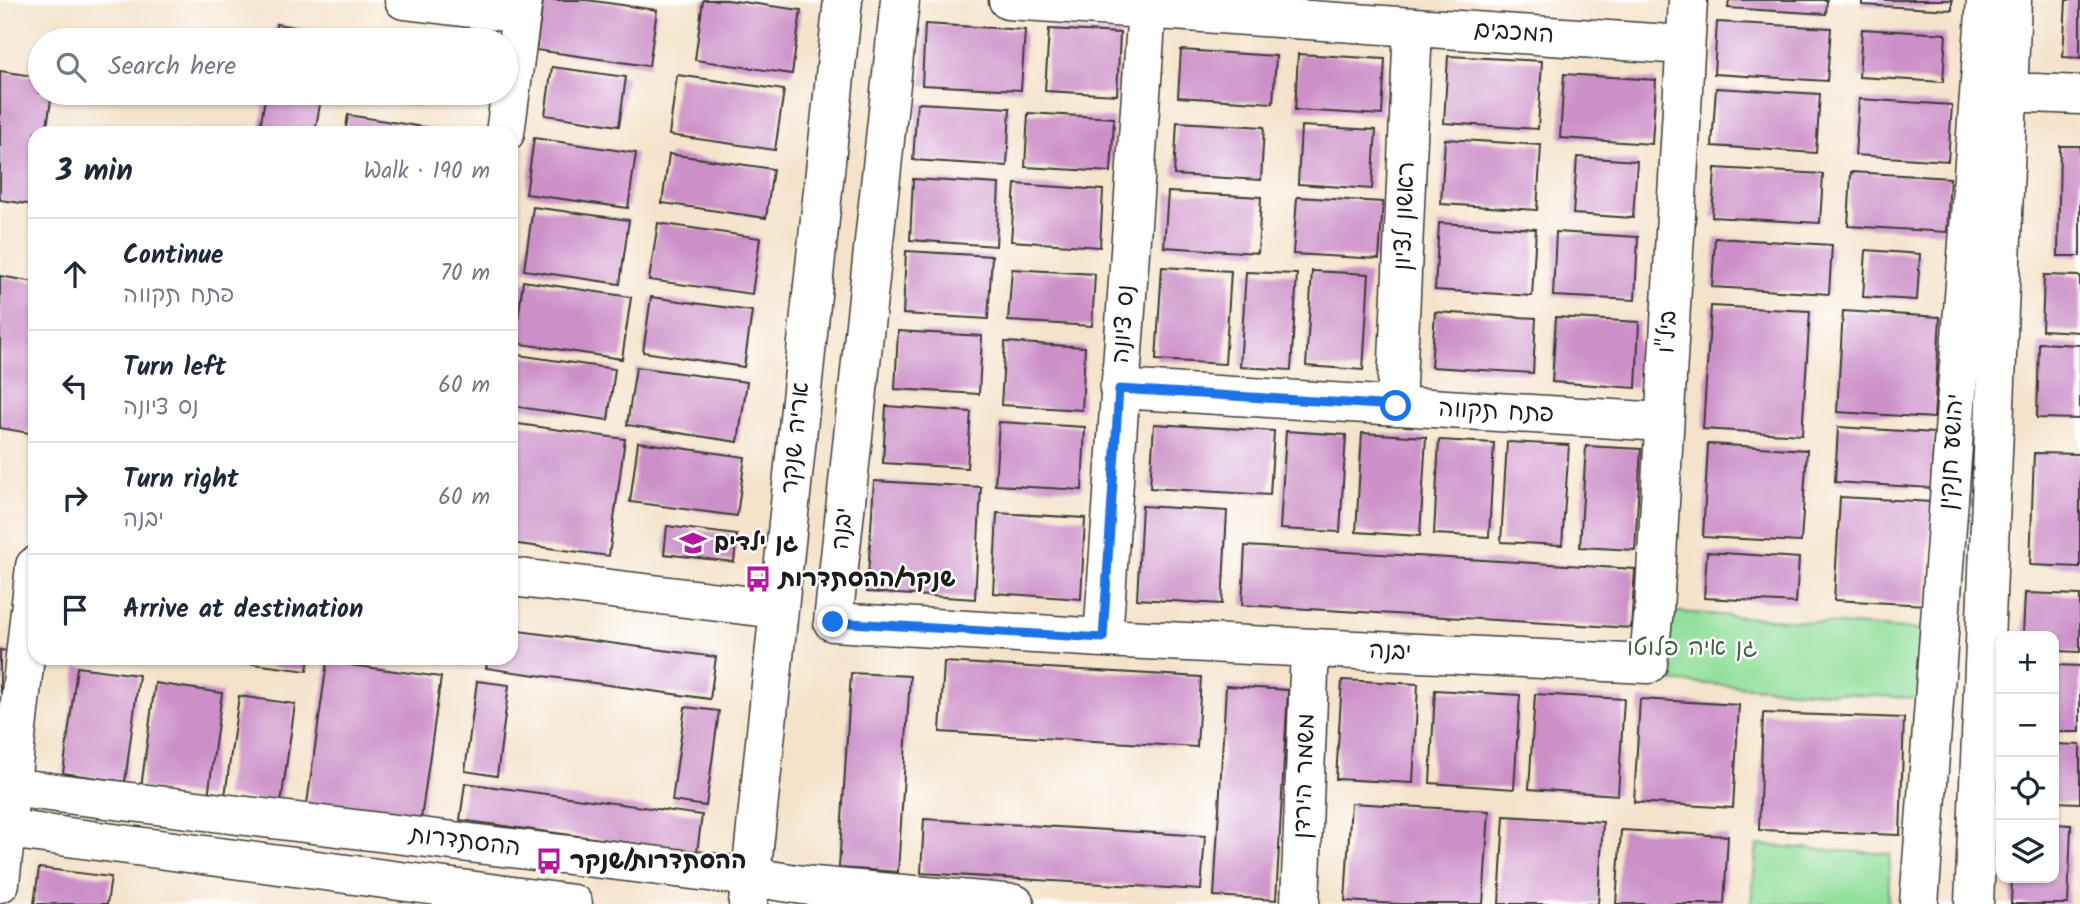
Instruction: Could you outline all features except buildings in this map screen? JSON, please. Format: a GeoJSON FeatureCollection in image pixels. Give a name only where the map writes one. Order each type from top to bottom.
{"type":"FeatureCollection","features":[{"type":"Feature","properties":{"kind":"street"},"geometry":{"type":"LineString","coordinates":[[404,0],[522,7],[518,37]]}},
{"type":"Feature","properties":{"kind":"street","name":"אריה שנקר"},"geometry":{"type":"LineString","coordinates":[[749,890],[843,0]]}},
{"type":"Feature","properties":{"kind":"street","name":"יבנה"},"geometry":{"type":"LineString","coordinates":[[900,0],[833,622],[1648,664]]}},
{"type":"Feature","properties":{"kind":"street","name":"המכבים"},"geometry":{"type":"LineString","coordinates":[[1008,0],[1684,45]]}},
{"type":"Feature","properties":{"kind":"street","name":"ביל\"ו"},"geometry":{"type":"LineString","coordinates":[[1648,664],[1654,610],[1688,0]]}},
{"type":"Feature","properties":{"kind":"street","name":"יהושע חנקין"},"geometry":{"type":"LineString","coordinates":[[1919,904],[1986,0]]}},
{"type":"Feature","properties":{"kind":"street","name":"יהושע חנקין"},"geometry":{"type":"LineString","coordinates":[[1974,904],[2012,0]]}},
{"type":"Feature","properties":{"kind":"street","name":"נס ציונה"},"geometry":{"type":"LineString","coordinates":[[1103,638],[1147,9]]}},
{"type":"Feature","properties":{"kind":"street","name":"ראשון לציון"},"geometry":{"type":"LineString","coordinates":[[1396,406],[1413,27]]}},
{"type":"Feature","properties":{"kind":"street"},"geometry":{"type":"LineString","coordinates":[[2009,92],[2080,95]]}},
{"type":"Feature","properties":{"kind":"street"},"geometry":{"type":"LineString","coordinates":[[506,126],[509,105]]}},
{"type":"Feature","properties":{"kind":"street","name":"פתח תקווה"},"geometry":{"type":"LineString","coordinates":[[1119,389],[1663,422]]}},
{"type":"Feature","properties":{"kind":"street"},"geometry":{"type":"LineString","coordinates":[[518,579],[778,609]]}},
{"type":"Feature","properties":{"kind":"street"},"geometry":{"type":"LineString","coordinates":[[0,883],[6,786],[28,619]]}},
{"type":"Feature","properties":{"kind":"street","name":"משמר הירדן"},"geometry":{"type":"LineString","coordinates":[[1300,904],[1310,648]]}},
{"type":"Feature","properties":{"kind":"street","name":"ההסתדרות"},"geometry":{"type":"LineString","coordinates":[[6,786],[749,890],[802,895],[1014,904]]}},
{"type":"Feature","properties":{"kind":"street","name":"ההסתדרות"},"geometry":{"type":"LineString","coordinates":[[4,829],[573,904]]}},
{"type":"Feature","properties":{"kind":"green space","name":"גן איה פלוטו"},"geometry":{"type":"Polygon","coordinates":[[[1654,610],[1931,631],[1922,699],[1651,680],[1654,610]]]}},
{"type":"Feature","properties":{"kind":"green space"},"geometry":{"type":"Polygon","coordinates":[[[1757,845],[1890,854],[1888,904],[1751,904],[1757,845]]]}},
{"type":"Feature","properties":{"kind":"place","name":"גן ילדים"},"geometry":{"type":"Point","coordinates":[693,543]}},
{"type":"Feature","properties":{"kind":"place","name":"שנקר/ההסתדרות"},"geometry":{"type":"Point","coordinates":[758,579]}},
{"type":"Feature","properties":{"kind":"place","name":"ההסתדרות/שנקר"},"geometry":{"type":"Point","coordinates":[549,861]}},
{"type":"Feature","properties":{"kind":"route"},"geometry":{"type":"LineString","coordinates":[[833,622],[1103,638],[1119,389],[1396,406]]}}]}
